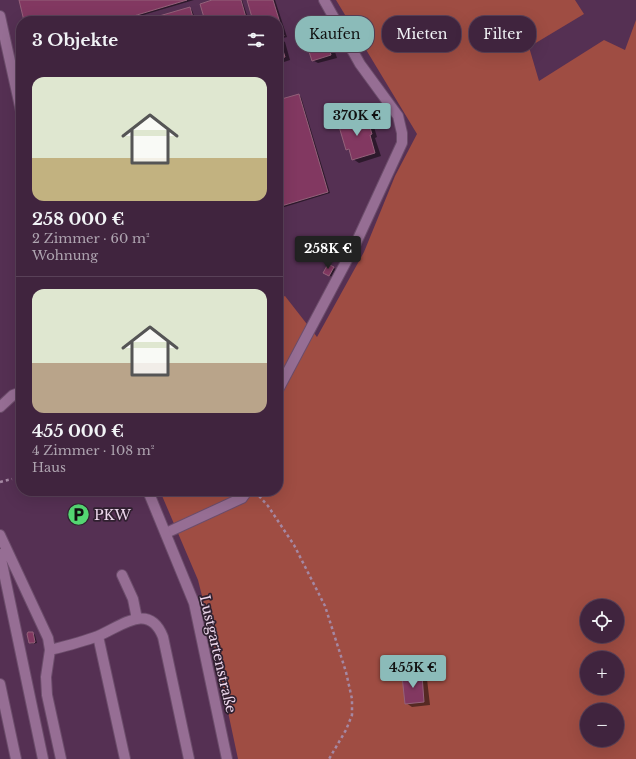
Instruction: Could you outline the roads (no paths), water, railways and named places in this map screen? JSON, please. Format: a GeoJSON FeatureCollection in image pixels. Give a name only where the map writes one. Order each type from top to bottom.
{"type":"FeatureCollection","features":[{"type":"Feature","properties":{"kind":"street"},"geometry":{"type":"LineString","coordinates":[[283,381],[356,243],[402,143],[402,133],[398,116],[360,64],[324,0]]}},
{"type":"Feature","properties":{"kind":"street"},"geometry":{"type":"LineString","coordinates":[[0,16],[16,88]]}},
{"type":"Feature","properties":{"kind":"street"},"geometry":{"type":"LineString","coordinates":[[0,407],[16,394]]}},
{"type":"Feature","properties":{"kind":"street","name":"Lustgartenstraße"},"geometry":{"type":"LineString","coordinates":[[150,496],[194,603],[227,759]]}},
{"type":"Feature","properties":{"kind":"street"},"geometry":{"type":"LineString","coordinates":[[166,533],[243,496]]}},
{"type":"Feature","properties":{"kind":"street"},"geometry":{"type":"LineString","coordinates":[[0,535],[48,638],[50,650],[46,677],[47,695],[61,759]]}},
{"type":"Feature","properties":{"kind":"street"},"geometry":{"type":"LineString","coordinates":[[0,554],[43,759]]}},
{"type":"Feature","properties":{"kind":"street"},"geometry":{"type":"LineString","coordinates":[[122,575],[133,599],[137,619]]}},
{"type":"Feature","properties":{"kind":"street"},"geometry":{"type":"LineString","coordinates":[[50,650],[98,636],[131,620],[143,619],[152,622],[159,627],[163,637],[189,759]]}},
{"type":"Feature","properties":{"kind":"street"},"geometry":{"type":"LineString","coordinates":[[98,636],[125,759]]}},
{"type":"Feature","properties":{"kind":"street"},"geometry":{"type":"LineString","coordinates":[[0,684],[15,759]]}},
{"type":"Feature","properties":{"kind":"place","name":"PKW"},"geometry":{"type":"Point","coordinates":[78,515]}}]}
